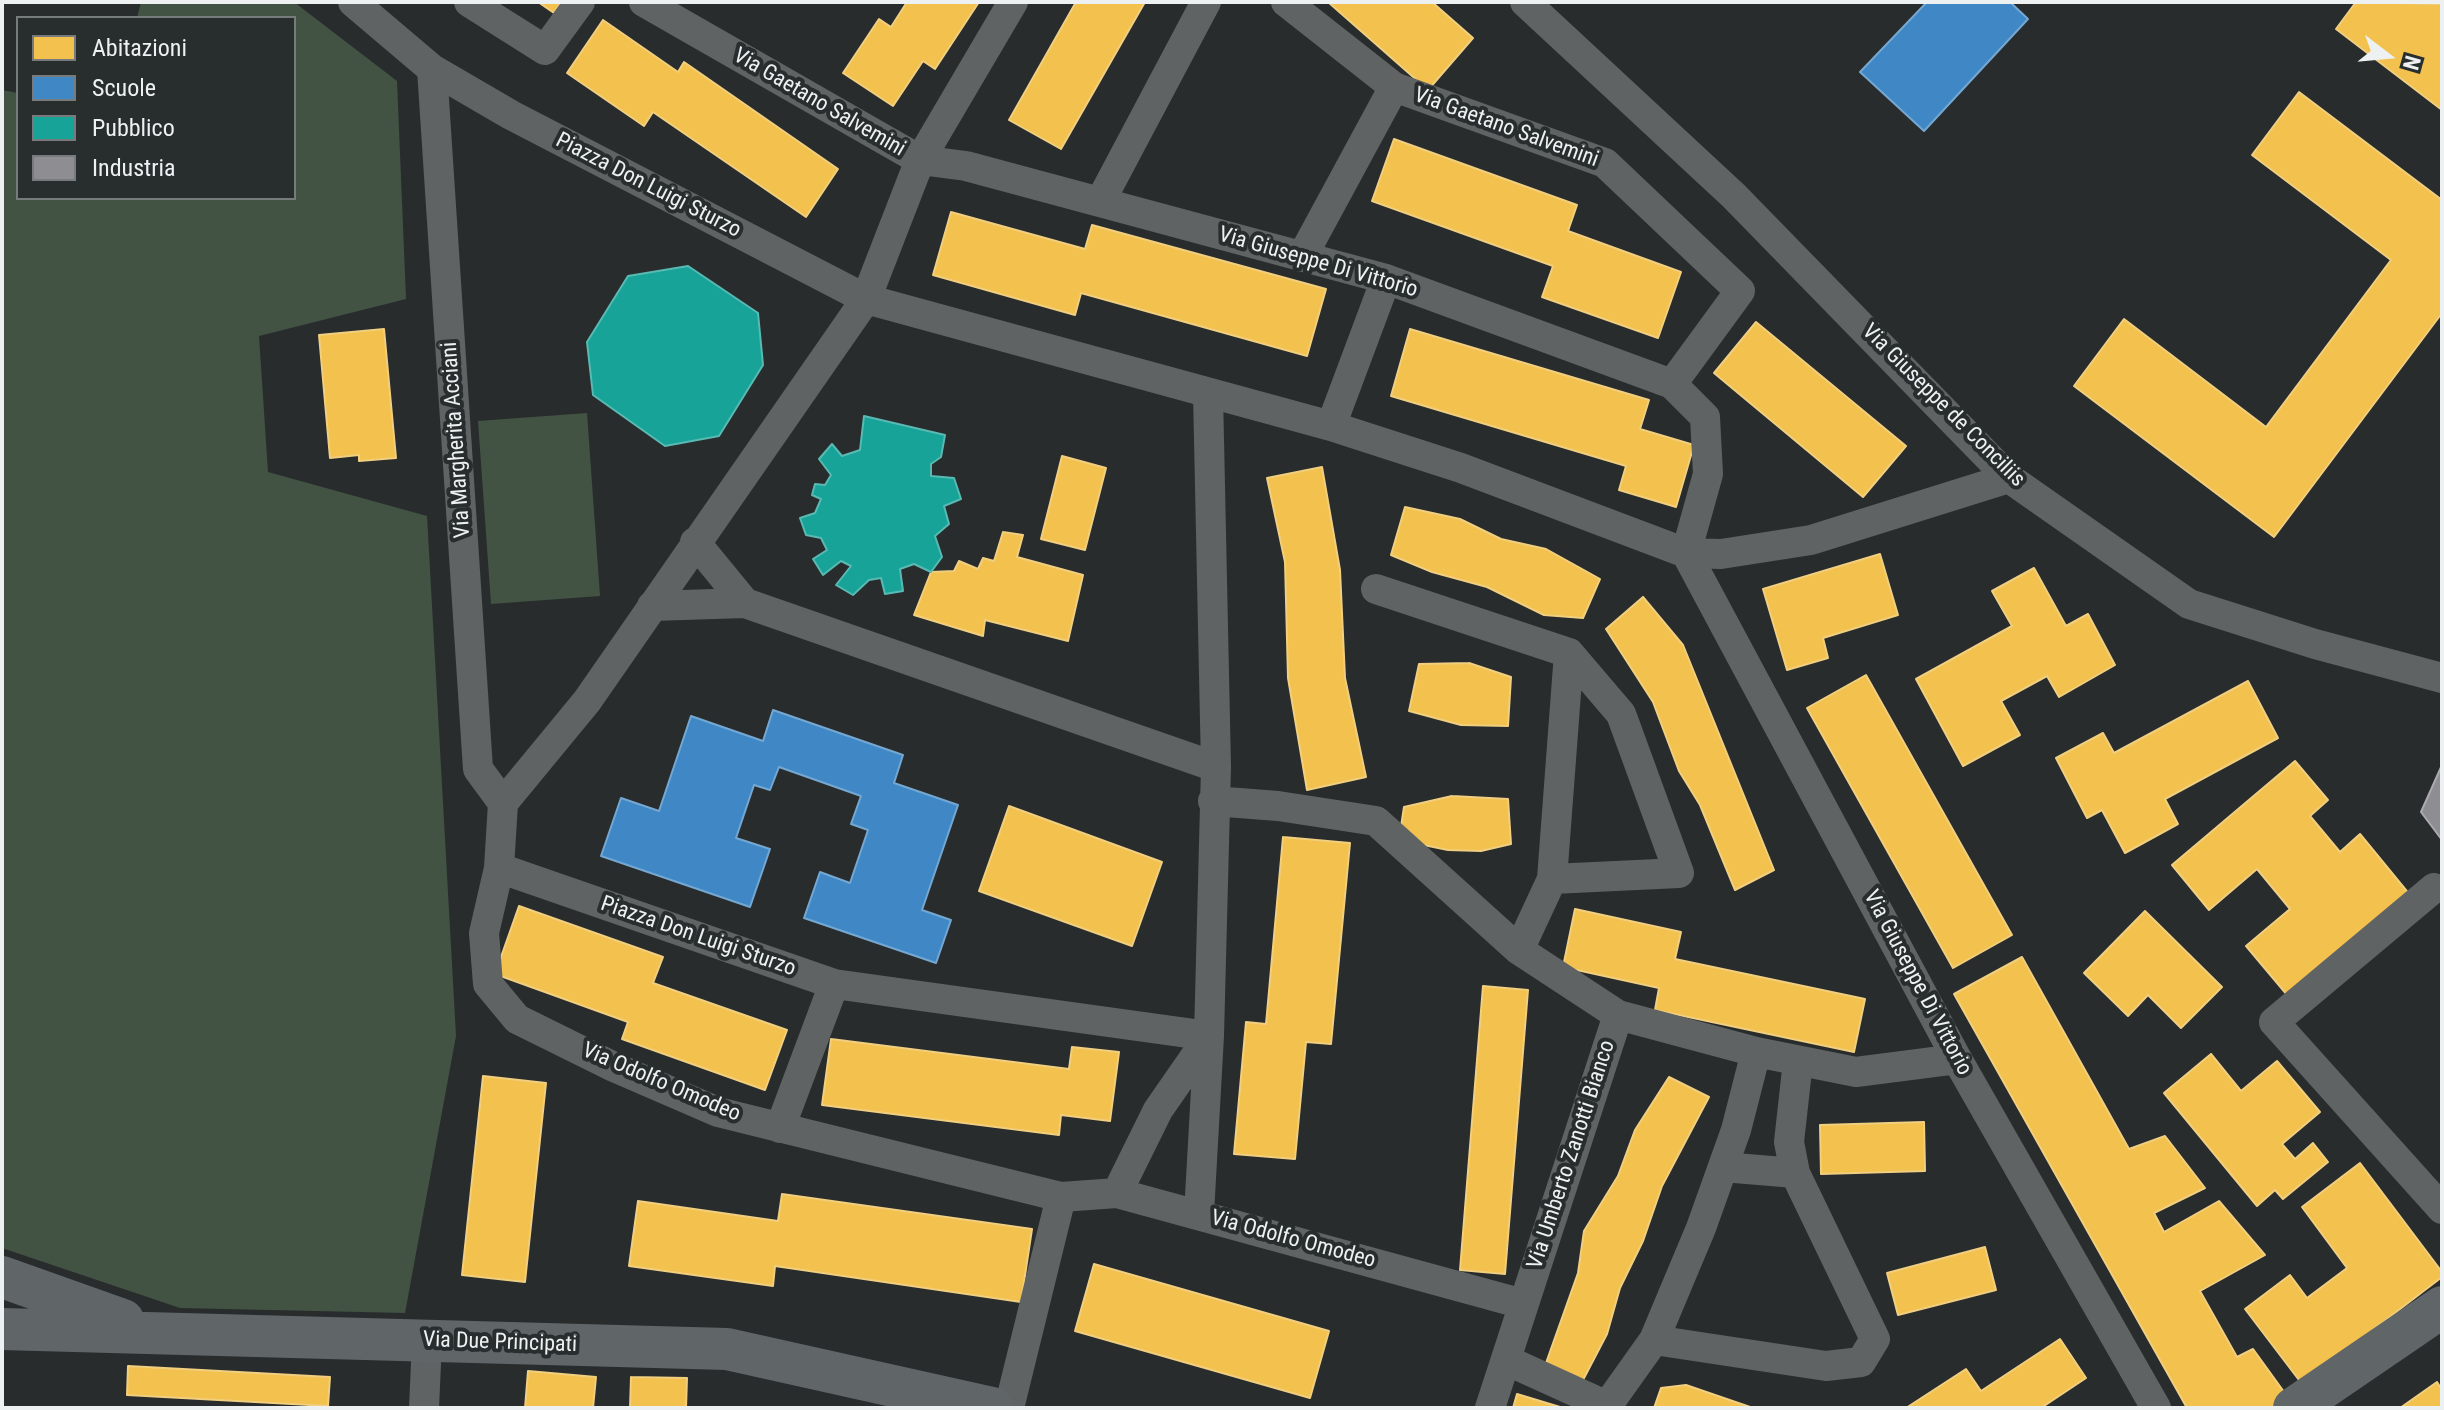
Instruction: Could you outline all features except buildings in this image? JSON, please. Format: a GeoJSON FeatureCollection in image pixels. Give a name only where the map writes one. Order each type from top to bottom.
{"type":"FeatureCollection","features":[{"type":"Feature","properties":{"kind":"street","name":"Piazza Don Luigi Sturzo"},"geometry":{"type":"LineString","coordinates":[[353,2],[432,69],[511,115],[866,299],[1208,393]]}},
{"type":"Feature","properties":{"kind":"street"},"geometry":{"type":"LineString","coordinates":[[469,2],[545,50],[580,2]]}},
{"type":"Feature","properties":{"kind":"street","name":"Via Gaetano Salvemini"},"geometry":{"type":"LineString","coordinates":[[644,2],[920,160],[1013,2]]}},
{"type":"Feature","properties":{"kind":"street"},"geometry":{"type":"LineString","coordinates":[[1100,202],[1206,2]]}},
{"type":"Feature","properties":{"kind":"street","name":"Via Gaetano Salvemini"},"geometry":{"type":"LineString","coordinates":[[1286,2],[1394,87],[1605,163],[1740,291],[1672,384]]}},
{"type":"Feature","properties":{"kind":"street","name":"Via Giuseppe de Conciliis"},"geometry":{"type":"LineString","coordinates":[[1525,2],[1734,196],[2009,478],[2189,604],[2315,644],[2442,678]]}},
{"type":"Feature","properties":{"kind":"street","name":"Via Margherita Acciani"},"geometry":{"type":"LineString","coordinates":[[432,69],[478,769],[503,803]]}},
{"type":"Feature","properties":{"kind":"street","name":"Via Gaetano Salvemini"},"geometry":{"type":"LineString","coordinates":[[1302,257],[1394,87]]}},
{"type":"Feature","properties":{"kind":"street"},"geometry":{"type":"LineString","coordinates":[[499,868],[503,803],[587,701],[866,299],[920,160]]}},
{"type":"Feature","properties":{"kind":"street","name":"Via Giuseppe Di Vittorio"},"geometry":{"type":"LineString","coordinates":[[920,160],[966,166],[1386,279],[1672,384],[1705,417],[1708,474],[1686,553],[1957,1059],[2156,1408]]}},
{"type":"Feature","properties":{"kind":"street"},"geometry":{"type":"LineString","coordinates":[[1331,426],[1386,279]]}},
{"type":"Feature","properties":{"kind":"street"},"geometry":{"type":"LineString","coordinates":[[1199,1214],[1209,1036],[1216,767],[1208,393],[1331,426],[1461,468],[1686,553],[1721,554],[1811,540],[2009,478]]}},
{"type":"Feature","properties":{"kind":"street"},"geometry":{"type":"LineString","coordinates":[[695,542],[745,603]]}},
{"type":"Feature","properties":{"kind":"street"},"geometry":{"type":"LineString","coordinates":[[1376,589],[1569,653],[1621,714],[1679,873],[1552,879]]}},
{"type":"Feature","properties":{"kind":"street"},"geometry":{"type":"LineString","coordinates":[[652,606],[745,603],[1216,767]]}},
{"type":"Feature","properties":{"kind":"street"},"geometry":{"type":"LineString","coordinates":[[1519,950],[1552,879],[1569,653]]}},
{"type":"Feature","properties":{"kind":"street","name":"Via Umberto Zanotti Bianco"},"geometry":{"type":"LineString","coordinates":[[1213,801],[1278,806],[1376,821],[1519,950],[1618,1015],[1490,1408]]}},
{"type":"Feature","properties":{"kind":"street","name":"Piazza Don Luigi Sturzo"},"geometry":{"type":"LineString","coordinates":[[499,868],[834,984],[1209,1036]]}},
{"type":"Feature","properties":{"kind":"street","name":"Via Odolfo Omodeo"},"geometry":{"type":"LineString","coordinates":[[499,868],[484,933],[488,984],[517,1019],[614,1067],[718,1112],[1061,1197],[1117,1193],[1523,1304]]}},
{"type":"Feature","properties":{"kind":"street"},"geometry":{"type":"LineString","coordinates":[[2434,888],[2274,1022],[2442,1209]]}},
{"type":"Feature","properties":{"kind":"street"},"geometry":{"type":"LineString","coordinates":[[780,1128],[834,984]]}},
{"type":"Feature","properties":{"kind":"street"},"geometry":{"type":"LineString","coordinates":[[1618,1015],[1756,1052],[1856,1072],[1957,1059]]}},
{"type":"Feature","properties":{"kind":"street"},"geometry":{"type":"LineString","coordinates":[[1117,1193],[1158,1110],[1209,1036]]}},
{"type":"Feature","properties":{"kind":"street"},"geometry":{"type":"LineString","coordinates":[[1506,1360],[1607,1406],[1654,1340],[1723,1167],[1756,1052]]}},
{"type":"Feature","properties":{"kind":"street"},"geometry":{"type":"LineString","coordinates":[[1654,1340],[1826,1366],[1861,1362],[1875,1339],[1795,1173],[1789,1142],[1798,1061]]}},
{"type":"Feature","properties":{"kind":"street"},"geometry":{"type":"LineString","coordinates":[[1723,1167],[1795,1173]]}},
{"type":"Feature","properties":{"kind":"street"},"geometry":{"type":"LineString","coordinates":[[1009,1408],[1061,1197]]}},
{"type":"Feature","properties":{"kind":"street"},"geometry":{"type":"LineString","coordinates":[[2,1277],[161,1334]]}},
{"type":"Feature","properties":{"kind":"street"},"geometry":{"type":"LineString","coordinates":[[2294,1408],[2442,1307]]}},
{"type":"Feature","properties":{"kind":"street","name":"Via Due Principati"},"geometry":{"type":"LineString","coordinates":[[2,1329],[727,1349],[992,1408]]}},
{"type":"Feature","properties":{"kind":"street"},"geometry":{"type":"LineString","coordinates":[[424,1408],[427,1341]]}},
{"type":"Feature","properties":{"kind":"green space"},"geometry":{"type":"Polygon","coordinates":[[[141,2],[294,2],[397,81],[406,299],[259,336],[268,472],[427,516],[456,1036],[405,1313],[180,1308],[2,1248],[2,90],[16,93],[16,200],[296,200],[296,16],[138,16],[141,2]]]}},
{"type":"Feature","properties":{"kind":"green space"},"geometry":{"type":"Polygon","coordinates":[[[587,413],[600,596],[491,604],[478,421],[587,413]]]}}]}
